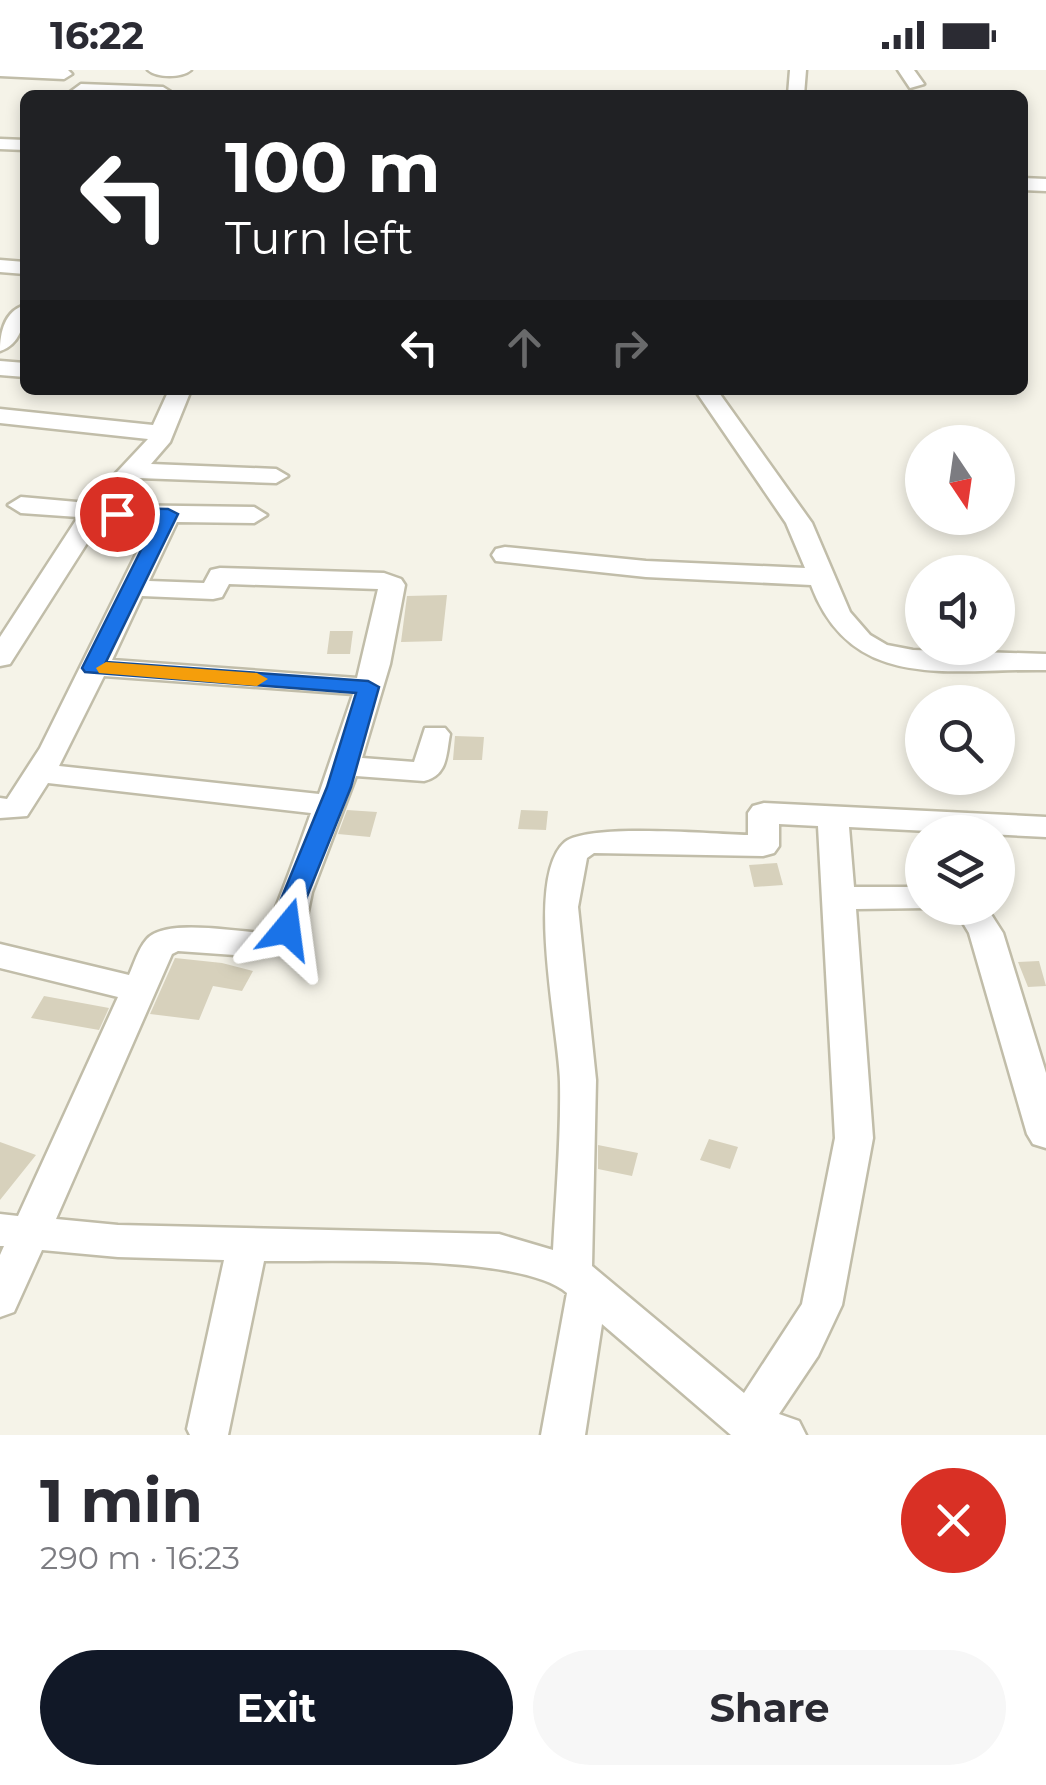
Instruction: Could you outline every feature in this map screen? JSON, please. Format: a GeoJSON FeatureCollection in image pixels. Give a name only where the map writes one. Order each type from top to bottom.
{"type":"FeatureCollection","features":[{"type":"Feature","properties":{"kind":"street"},"geometry":{"type":"LineString","coordinates":[[156,70],[183,70]]}},
{"type":"Feature","properties":{"kind":"street"},"geometry":{"type":"LineString","coordinates":[[0,71],[64,74]]}},
{"type":"Feature","properties":{"kind":"street"},"geometry":{"type":"LineString","coordinates":[[82,90],[110,90]]}},
{"type":"Feature","properties":{"kind":"street"},"geometry":{"type":"LineString","coordinates":[[0,344],[20,322]]}},
{"type":"Feature","properties":{"kind":"street"},"geometry":{"type":"LineString","coordinates":[[0,658],[12,620],[96,509],[162,433],[178,395]]}},
{"type":"Feature","properties":{"kind":"street"},"geometry":{"type":"LineString","coordinates":[[709,395],[798,522],[814,551],[823,588],[856,638],[877,651],[902,657],[1046,662]]}},
{"type":"Feature","properties":{"kind":"street"},"geometry":{"type":"LineString","coordinates":[[0,416],[162,433]]}},
{"type":"Feature","properties":{"kind":"street"},"geometry":{"type":"LineString","coordinates":[[131,470],[276,476]]}},
{"type":"Feature","properties":{"kind":"street"},"geometry":{"type":"LineString","coordinates":[[21,505],[96,509],[117,514],[254,514]]}},
{"type":"Feature","properties":{"kind":"street"},"geometry":{"type":"LineString","coordinates":[[0,808],[16,810],[56,748],[168,514]]}},
{"type":"Feature","properties":{"kind":"street"},"geometry":{"type":"LineString","coordinates":[[505,555],[646,569],[820,578]]}},
{"type":"Feature","properties":{"kind":"street"},"geometry":{"type":"LineString","coordinates":[[0,1300],[15,1232],[158,948],[166,941],[190,939],[263,946],[282,937],[345,766],[384,636],[392,585],[384,581],[220,576],[213,590],[132,588]]}},
{"type":"Feature","properties":{"kind":"street"},"geometry":{"type":"LineString","coordinates":[[92,668],[368,687]]}},
{"type":"Feature","properties":{"kind":"street"},"geometry":{"type":"LineString","coordinates":[[345,766],[424,772],[428,770],[435,734]]}},
{"type":"Feature","properties":{"kind":"street"},"geometry":{"type":"LineString","coordinates":[[39,773],[332,805]]}},
{"type":"Feature","properties":{"kind":"street"},"geometry":{"type":"LineString","coordinates":[[563,1435],[580,1280],[578,1077],[565,974],[563,891],[571,855],[590,842],[763,846],[764,813],[1046,826]]}},
{"type":"Feature","properties":{"kind":"street"},"geometry":{"type":"LineString","coordinates":[[15,1232],[248,1244],[499,1250],[580,1280],[766,1429],[822,1305],[854,1138],[832,816]]}},
{"type":"Feature","properties":{"kind":"street"},"geometry":{"type":"LineString","coordinates":[[838,898],[905,898]]}},
{"type":"Feature","properties":{"kind":"street"},"geometry":{"type":"LineString","coordinates":[[982,925],[1046,1134]]}},
{"type":"Feature","properties":{"kind":"street"},"geometry":{"type":"LineString","coordinates":[[0,956],[139,990]]}},
{"type":"Feature","properties":{"kind":"street"},"geometry":{"type":"LineString","coordinates":[[209,1429],[248,1244]]}},
{"type":"Feature","properties":{"kind":"building"},"geometry":{"type":"Polygon","coordinates":[[[447,595],[442,641],[401,642],[407,596],[447,595]]]}},
{"type":"Feature","properties":{"kind":"building"},"geometry":{"type":"Polygon","coordinates":[[[330,631],[353,631],[350,654],[327,654],[330,631]]]}},
{"type":"Feature","properties":{"kind":"building"},"geometry":{"type":"Polygon","coordinates":[[[455,736],[484,737],[482,760],[453,760],[455,736]]]}},
{"type":"Feature","properties":{"kind":"building"},"geometry":{"type":"Polygon","coordinates":[[[347,810],[377,812],[370,837],[338,834],[347,810]]]}},
{"type":"Feature","properties":{"kind":"building"},"geometry":{"type":"Polygon","coordinates":[[[521,810],[548,811],[546,830],[518,829],[521,810]]]}},
{"type":"Feature","properties":{"kind":"building"},"geometry":{"type":"Polygon","coordinates":[[[777,863],[783,885],[754,887],[749,865],[777,863]]]}},
{"type":"Feature","properties":{"kind":"building"},"geometry":{"type":"Polygon","coordinates":[[[175,958],[253,971],[242,991],[213,986],[199,1020],[150,1014],[175,958]]]}},
{"type":"Feature","properties":{"kind":"building"},"geometry":{"type":"Polygon","coordinates":[[[1039,961],[1046,986],[1028,987],[1018,962],[1039,961]]]}},
{"type":"Feature","properties":{"kind":"building"},"geometry":{"type":"Polygon","coordinates":[[[44,996],[109,1008],[99,1030],[31,1018],[44,996]]]}},
{"type":"Feature","properties":{"kind":"building"},"geometry":{"type":"Polygon","coordinates":[[[709,1139],[738,1147],[730,1169],[700,1160],[709,1139]]]}},
{"type":"Feature","properties":{"kind":"building"},"geometry":{"type":"Polygon","coordinates":[[[0,1142],[36,1155],[0,1200],[0,1142]]]}},
{"type":"Feature","properties":{"kind":"building"},"geometry":{"type":"Polygon","coordinates":[[[598,1145],[638,1153],[632,1176],[598,1169],[598,1145]]]}},
{"type":"Feature","properties":{"kind":"slow traffic"},"geometry":{"type":"LineString","coordinates":[[106,668],[257,679]]}},
{"type":"Feature","properties":{"kind":"route"},"geometry":{"type":"LineString","coordinates":[[117,514],[168,514],[92,668],[368,687],[339,787],[294,899],[287,929]]}}]}
